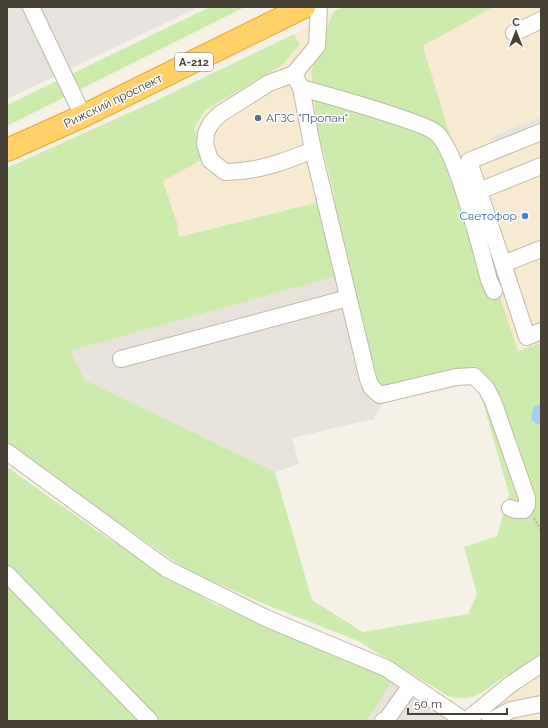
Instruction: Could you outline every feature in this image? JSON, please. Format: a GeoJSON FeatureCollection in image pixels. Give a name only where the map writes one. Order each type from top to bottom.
{"type":"FeatureCollection","features":[{"type":"Feature","properties":{"kind":"highway","name":"Рижский проспект"},"geometry":{"type":"LineString","coordinates":[[7,150],[83,116],[304,7]]}},
{"type":"Feature","properties":{"kind":"street"},"geometry":{"type":"LineString","coordinates":[[31,7],[83,116]]}},
{"type":"Feature","properties":{"kind":"street"},"geometry":{"type":"LineString","coordinates":[[313,150],[284,162],[240,172],[225,172],[210,160],[205,144],[206,133],[211,123],[220,114],[269,83],[294,74],[317,46],[319,7]]}},
{"type":"Feature","properties":{"kind":"street"},"geometry":{"type":"LineString","coordinates":[[514,33],[541,20]]}},
{"type":"Feature","properties":{"kind":"street"},"geometry":{"type":"LineString","coordinates":[[294,74],[301,88],[313,150],[348,298],[371,386],[380,395],[456,377],[474,376],[486,388],[493,401],[527,498],[528,505],[524,510],[510,508]]}},
{"type":"Feature","properties":{"kind":"street"},"geometry":{"type":"LineString","coordinates":[[301,88],[359,104],[435,132],[446,144],[460,179],[489,280],[494,291]]}},
{"type":"Feature","properties":{"kind":"street"},"geometry":{"type":"LineString","coordinates":[[541,132],[469,161],[527,337],[541,331]]}},
{"type":"Feature","properties":{"kind":"street"},"geometry":{"type":"LineString","coordinates":[[479,191],[541,166]]}},
{"type":"Feature","properties":{"kind":"street"},"geometry":{"type":"LineString","coordinates":[[503,264],[541,249]]}},
{"type":"Feature","properties":{"kind":"street"},"geometry":{"type":"LineString","coordinates":[[121,359],[348,298]]}},
{"type":"Feature","properties":{"kind":"street"},"geometry":{"type":"LineString","coordinates":[[7,452],[167,569],[268,619],[386,668],[466,721],[511,684],[541,664]]}},
{"type":"Feature","properties":{"kind":"street"},"geometry":{"type":"LineString","coordinates":[[7,574],[150,721]]}},
{"type":"Feature","properties":{"kind":"street"},"geometry":{"type":"LineString","coordinates":[[383,721],[387,719],[411,685]]}},
{"type":"Feature","properties":{"kind":"street"},"geometry":{"type":"LineString","coordinates":[[490,721],[511,710],[541,704]]}},
{"type":"Feature","properties":{"kind":"shaded area"},"geometry":{"type":"Polygon","coordinates":[[[7,7],[199,7],[7,99],[7,7]]]}},
{"type":"Feature","properties":{"kind":"shaded area"},"geometry":{"type":"Polygon","coordinates":[[[493,7],[541,7],[541,343],[518,352],[493,277],[423,45],[493,7]]]}},
{"type":"Feature","properties":{"kind":"shaded area","name":"АГЗС \"Пропан\""},"geometry":{"type":"Polygon","coordinates":[[[333,12],[311,72],[317,126],[335,198],[178,237],[177,223],[163,180],[205,158],[194,129],[205,110],[281,66],[300,45],[294,34],[333,12]]]}},
{"type":"Feature","properties":{"kind":"shaded area"},"geometry":{"type":"Polygon","coordinates":[[[541,117],[541,127],[495,146],[491,137],[541,117]]]}},
{"type":"Feature","properties":{"kind":"shaded area"},"geometry":{"type":"Polygon","coordinates":[[[351,272],[382,402],[374,419],[292,438],[299,464],[275,472],[85,380],[70,351],[351,272]]]}},
{"type":"Feature","properties":{"kind":"shaded area"},"geometry":{"type":"Polygon","coordinates":[[[541,667],[541,721],[486,721],[479,717],[541,667]]]}},
{"type":"Feature","properties":{"kind":"shaded area"},"geometry":{"type":"Polygon","coordinates":[[[392,681],[456,721],[370,721],[368,719],[392,681]]]}},
{"type":"Feature","properties":{"kind":"green space"},"geometry":{"type":"Polygon","coordinates":[[[210,7],[245,7],[7,126],[7,105],[210,7]]]}},
{"type":"Feature","properties":{"kind":"green space"},"geometry":{"type":"Polygon","coordinates":[[[343,7],[493,7],[423,46],[493,277],[518,351],[541,343],[541,403],[533,407],[531,420],[541,426],[541,660],[513,672],[481,693],[466,698],[448,696],[358,641],[262,603],[185,569],[7,443],[7,168],[153,102],[294,34],[300,45],[281,66],[205,110],[194,129],[205,158],[163,181],[177,223],[179,237],[335,198],[317,126],[311,72],[333,12],[343,7]],[[351,272],[70,351],[85,380],[275,472],[312,600],[363,632],[468,614],[477,594],[464,547],[497,536],[509,494],[480,392],[482,379],[382,402],[351,272]]]}},
{"type":"Feature","properties":{"kind":"green space"},"geometry":{"type":"Polygon","coordinates":[[[7,467],[106,537],[214,604],[372,668],[392,681],[368,719],[370,721],[7,721],[7,467]]]}},
{"type":"Feature","properties":{"kind":"water"},"geometry":{"type":"Polygon","coordinates":[[[541,403],[541,426],[531,420],[533,407],[541,403]]]}},
{"type":"Feature","properties":{"kind":"place","name":"АГЗС \"Пропан\""},"geometry":{"type":"Point","coordinates":[258,118]}},
{"type":"Feature","properties":{"kind":"place","name":"Светофор"},"geometry":{"type":"Point","coordinates":[525,216]}}]}
